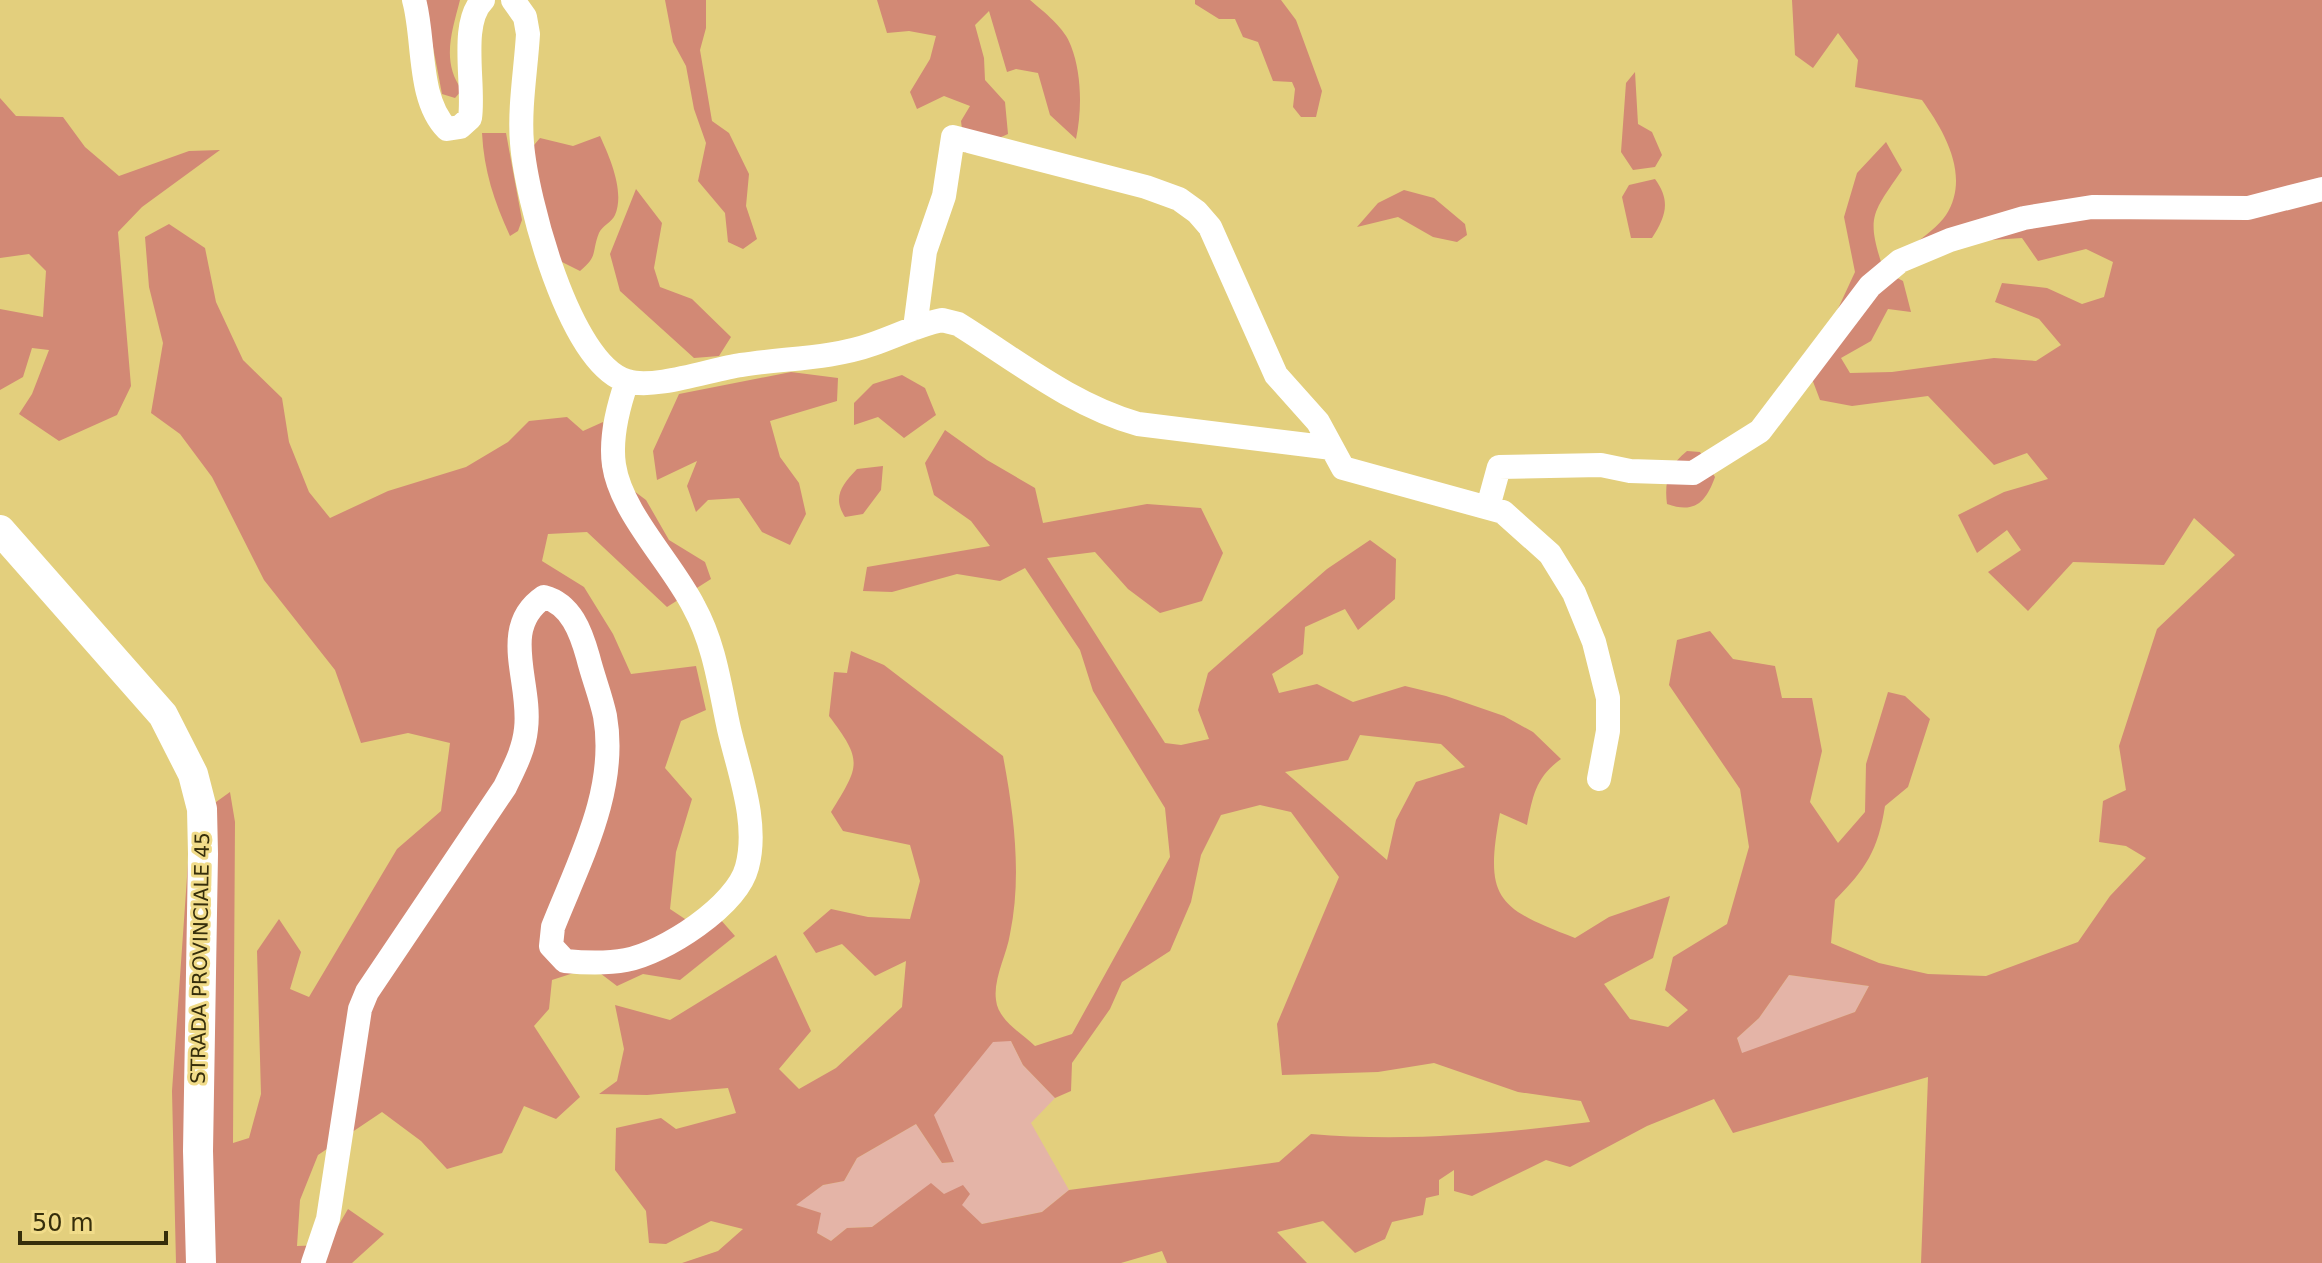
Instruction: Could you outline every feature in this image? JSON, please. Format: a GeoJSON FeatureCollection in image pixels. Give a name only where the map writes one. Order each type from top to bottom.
{"type":"FeatureCollection","features":[{"type":"Feature","properties":{"kind":"main road","name":"STRADA PROVINCIALE 45"},"geometry":{"type":"LineString","coordinates":[[0,530],[163,715],[193,774],[202,809],[203,854],[198,1151],[201,1263]]}},
{"type":"Feature","properties":{"kind":"street"},"geometry":{"type":"LineString","coordinates":[[414,0],[431,103],[447,129],[460,127],[470,118],[470,27],[475,8],[483,0]]}},
{"type":"Feature","properties":{"kind":"street"},"geometry":{"type":"LineString","coordinates":[[513,0],[525,17],[528,34],[521,141],[529,195],[544,247],[559,290],[589,345],[607,368],[627,381],[652,382],[741,365],[837,353],[942,320],[958,324],[1083,403],[1115,417],[1138,424],[1332,448]]}},
{"type":"Feature","properties":{"kind":"street"},"geometry":{"type":"LineString","coordinates":[[915,328],[925,251],[944,196],[953,137],[1146,187],[1179,199],[1210,227],[1276,375],[1318,422],[1343,468],[1503,512],[1533,535],[1550,554],[1574,593],[1594,642],[1608,698],[1608,731],[1599,779]]}},
{"type":"Feature","properties":{"kind":"street"},"geometry":{"type":"LineString","coordinates":[[1488,507],[1499,467],[1601,465],[1630,471],[1693,473],[1760,431],[1870,286],[1900,261],[1950,240],[2024,218],[2092,207],[2248,208],[2322,189]]}},
{"type":"Feature","properties":{"kind":"street"},"geometry":{"type":"LineString","coordinates":[[313,1263],[328,1219],[360,1009],[367,992],[505,787],[521,754],[527,703],[519,638],[522,616],[532,605],[544,597],[560,601],[575,622],[605,717],[606,783],[553,927],[551,946],[565,961],[603,964],[630,960],[680,935],[718,910],[735,891],[747,868],[750,823],[715,659],[695,609],[625,499],[614,464],[617,409],[627,381]]}},
{"type":"Feature","properties":{"kind":"shaded area"},"geometry":{"type":"Polygon","coordinates":[[[424,0],[460,0],[450,46],[452,68],[462,90],[455,98],[442,94],[424,0]]]}},
{"type":"Feature","properties":{"kind":"shaded area"},"geometry":{"type":"Polygon","coordinates":[[[665,0],[706,0],[706,28],[700,50],[712,121],[729,133],[749,174],[746,206],[757,239],[743,249],[728,242],[725,213],[698,181],[706,143],[694,109],[686,66],[673,42],[665,0]]]}},
{"type":"Feature","properties":{"kind":"shaded area"},"geometry":{"type":"Polygon","coordinates":[[[877,0],[1030,0],[1064,33],[1075,57],[1080,92],[1076,139],[1050,115],[1038,73],[1016,69],[1007,72],[989,11],[975,25],[984,58],[985,80],[1005,102],[1008,134],[965,153],[961,121],[970,106],[944,96],[917,109],[910,92],[930,59],[936,36],[909,31],[887,33],[877,0]]]}},
{"type":"Feature","properties":{"kind":"shaded area"},"geometry":{"type":"Polygon","coordinates":[[[1195,0],[1281,0],[1296,20],[1322,91],[1316,117],[1301,117],[1293,107],[1295,89],[1292,82],[1273,81],[1258,42],[1243,37],[1235,19],[1219,19],[1195,4],[1195,0]]]}},
{"type":"Feature","properties":{"kind":"shaded area"},"geometry":{"type":"Polygon","coordinates":[[[1792,0],[2322,0],[2322,1263],[1921,1263],[1928,1077],[1733,1133],[1714,1099],[1647,1126],[1570,1167],[1546,1160],[1472,1196],[1454,1191],[1454,1170],[1439,1180],[1439,1195],[1426,1198],[1423,1215],[1392,1222],[1385,1239],[1355,1253],[1323,1221],[1277,1232],[1307,1263],[1167,1263],[1162,1251],[1121,1263],[682,1263],[718,1251],[743,1229],[711,1221],[666,1244],[649,1243],[646,1211],[615,1170],[616,1128],[661,1118],[676,1129],[736,1113],[728,1088],[647,1095],[599,1094],[617,1081],[624,1049],[615,1005],[670,1020],[776,955],[811,1031],[779,1069],[799,1089],[836,1068],[902,1007],[906,961],[875,976],[842,944],[816,953],[803,933],[831,909],[868,917],[910,919],[920,881],[910,845],[843,831],[831,812],[848,784],[854,763],[848,743],[829,716],[834,672],[847,673],[851,651],[884,665],[1003,756],[1013,823],[1016,890],[1010,934],[996,984],[996,1000],[1006,1020],[1035,1046],[1072,1034],[1170,857],[1165,808],[1093,691],[1080,650],[1025,568],[1000,581],[957,574],[892,592],[863,591],[867,567],[990,546],[971,521],[934,495],[925,463],[945,430],[987,460],[1035,488],[1043,523],[1147,504],[1201,508],[1223,553],[1202,601],[1160,613],[1128,589],[1095,552],[1047,558],[1165,743],[1181,745],[1209,739],[1198,710],[1208,673],[1327,569],[1370,540],[1396,559],[1395,599],[1358,630],[1345,609],[1305,627],[1303,654],[1272,674],[1279,693],[1317,684],[1353,702],[1405,686],[1504,716],[1533,732],[1561,759],[1541,780],[1527,825],[1500,813],[1495,842],[1496,882],[1502,896],[1513,908],[1528,918],[1575,938],[1609,917],[1670,896],[1653,958],[1604,984],[1630,1019],[1668,1027],[1688,1010],[1665,990],[1673,957],[1727,924],[1749,847],[1740,789],[1669,685],[1677,640],[1710,631],[1733,659],[1775,666],[1782,698],[1812,698],[1822,751],[1810,802],[1838,843],[1865,812],[1866,764],[1888,692],[1905,696],[1930,719],[1908,787],[1885,806],[1879,835],[1869,858],[1835,900],[1831,943],[1879,963],[1928,974],[1986,976],[2078,942],[2110,896],[2146,858],[2126,846],[2099,842],[2103,801],[2126,790],[2119,746],[2157,629],[2235,555],[2194,518],[2164,565],[2073,562],[2028,611],[1988,572],[2021,550],[2007,530],[1977,553],[1958,515],[2004,492],[2048,479],[2027,453],[1994,465],[1928,396],[1852,406],[1820,400],[1803,355],[1836,313],[1855,272],[1844,217],[1857,173],[1886,142],[1902,170],[1878,207],[1875,239],[1884,271],[1903,281],[1911,312],[1888,309],[1871,341],[1841,358],[1850,373],[1892,372],[1994,358],[2036,361],[2061,345],[2039,319],[1995,302],[2002,283],[2047,288],[2082,304],[2104,297],[2113,262],[2086,249],[2038,261],[2022,238],[1914,245],[1946,215],[1956,185],[1952,154],[1930,112],[1922,100],[1855,87],[1858,60],[1838,33],[1813,68],[1795,55],[1792,0]],[[1360,735],[1348,760],[1285,772],[1387,860],[1396,820],[1416,782],[1465,767],[1441,744],[1360,735]],[[1260,805],[1221,815],[1201,855],[1191,902],[1170,951],[1122,982],[1110,1009],[1072,1063],[1071,1091],[1055,1098],[1023,1065],[1011,1041],[993,1042],[934,1115],[954,1162],[942,1163],[916,1124],[857,1158],[844,1181],[823,1185],[796,1205],[821,1213],[817,1233],[831,1241],[847,1228],[872,1227],[931,1183],[944,1194],[963,1185],[970,1194],[962,1205],[982,1224],[1042,1212],[1069,1190],[1279,1162],[1311,1134],[1450,1136],[1590,1122],[1581,1101],[1518,1092],[1434,1063],[1378,1072],[1282,1075],[1277,1024],[1339,877],[1291,812],[1260,805]],[[1789,975],[1759,1018],[1737,1038],[1742,1053],[1855,1012],[1869,986],[1789,975]]]}},
{"type":"Feature","properties":{"kind":"shaded area"},"geometry":{"type":"Polygon","coordinates":[[[1635,72],[1638,124],[1652,132],[1662,155],[1655,167],[1633,170],[1621,152],[1626,83],[1635,72]]]}},
{"type":"Feature","properties":{"kind":"shaded area"},"geometry":{"type":"Polygon","coordinates":[[[0,98],[16,116],[63,117],[85,147],[119,176],[189,151],[220,150],[142,207],[118,232],[131,386],[117,415],[59,441],[19,414],[32,394],[49,350],[32,348],[23,377],[0,390],[0,309],[43,317],[46,271],[29,254],[0,258],[0,98]]]}},
{"type":"Feature","properties":{"kind":"shaded area"},"geometry":{"type":"Polygon","coordinates":[[[482,133],[506,133],[522,220],[518,231],[510,236],[491,186],[482,133]]]}},
{"type":"Feature","properties":{"kind":"shaded area"},"geometry":{"type":"Polygon","coordinates":[[[600,136],[615,175],[618,206],[614,217],[599,233],[592,257],[580,271],[560,261],[529,151],[540,138],[573,146],[600,136]]]}},
{"type":"Feature","properties":{"kind":"shaded area"},"geometry":{"type":"Polygon","coordinates":[[[1655,179],[1665,202],[1661,223],[1652,238],[1631,238],[1622,197],[1629,185],[1655,179]]]}},
{"type":"Feature","properties":{"kind":"shaded area"},"geometry":{"type":"Polygon","coordinates":[[[636,189],[662,223],[654,268],[660,287],[692,299],[731,337],[719,356],[694,358],[620,291],[610,254],[636,189]]]}},
{"type":"Feature","properties":{"kind":"shaded area"},"geometry":{"type":"Polygon","coordinates":[[[1404,190],[1434,198],[1465,224],[1467,235],[1457,242],[1433,237],[1398,217],[1357,227],[1378,203],[1404,190]]]}},
{"type":"Feature","properties":{"kind":"shaded area"},"geometry":{"type":"Polygon","coordinates":[[[169,224],[205,248],[216,302],[243,360],[282,398],[289,442],[309,492],[330,518],[388,491],[466,467],[508,442],[529,421],[567,417],[583,431],[603,422],[602,467],[646,500],[669,540],[705,562],[711,579],[667,607],[587,532],[548,534],[542,561],[584,587],[613,634],[631,674],[696,666],[706,710],[681,721],[665,768],[692,799],[676,852],[670,909],[703,931],[720,919],[735,936],[680,980],[643,974],[617,986],[592,967],[552,980],[549,1009],[534,1026],[580,1097],[556,1119],[524,1106],[502,1153],[447,1169],[421,1141],[382,1112],[318,1155],[300,1200],[297,1246],[327,1245],[348,1209],[384,1234],[352,1263],[176,1263],[172,1091],[191,820],[230,792],[235,822],[233,1143],[249,1138],[261,1094],[257,951],[279,919],[301,952],[290,989],[309,997],[397,849],[441,811],[450,743],[408,733],[361,743],[335,670],[264,580],[212,477],[180,434],[151,413],[163,343],[149,287],[145,237],[169,224]]]}},
{"type":"Feature","properties":{"kind":"shaded area"},"geometry":{"type":"Polygon","coordinates":[[[791,372],[838,378],[837,401],[770,421],[780,457],[799,483],[806,514],[790,545],[762,532],[739,498],[708,500],[696,512],[687,486],[697,461],[657,480],[653,451],[679,394],[791,372]]]}},
{"type":"Feature","properties":{"kind":"shaded area"},"geometry":{"type":"Polygon","coordinates":[[[902,375],[925,388],[936,415],[904,438],[878,417],[854,425],[854,403],[873,384],[902,375]]]}},
{"type":"Feature","properties":{"kind":"shaded area"},"geometry":{"type":"Polygon","coordinates":[[[1687,451],[1700,452],[1715,477],[1703,499],[1685,508],[1667,504],[1666,488],[1672,468],[1687,451]]]}},
{"type":"Feature","properties":{"kind":"shaded area"},"geometry":{"type":"Polygon","coordinates":[[[883,466],[881,490],[863,514],[845,517],[839,497],[847,480],[857,469],[883,466]]]}},
{"type":"Feature","properties":{"kind":"shaded area"},"geometry":{"type":"Polygon","coordinates":[[[1789,975],[1869,986],[1855,1012],[1742,1054],[1737,1038],[1759,1018],[1789,975]]]}},
{"type":"Feature","properties":{"kind":"shaded area"},"geometry":{"type":"Polygon","coordinates":[[[993,1041],[1011,1041],[1023,1065],[1055,1098],[1031,1123],[1069,1190],[1042,1212],[982,1224],[931,1184],[872,1227],[847,1228],[831,1241],[817,1233],[820,1213],[795,1205],[823,1185],[844,1181],[857,1158],[916,1124],[942,1163],[953,1162],[933,1115],[993,1041]]]}}]}
